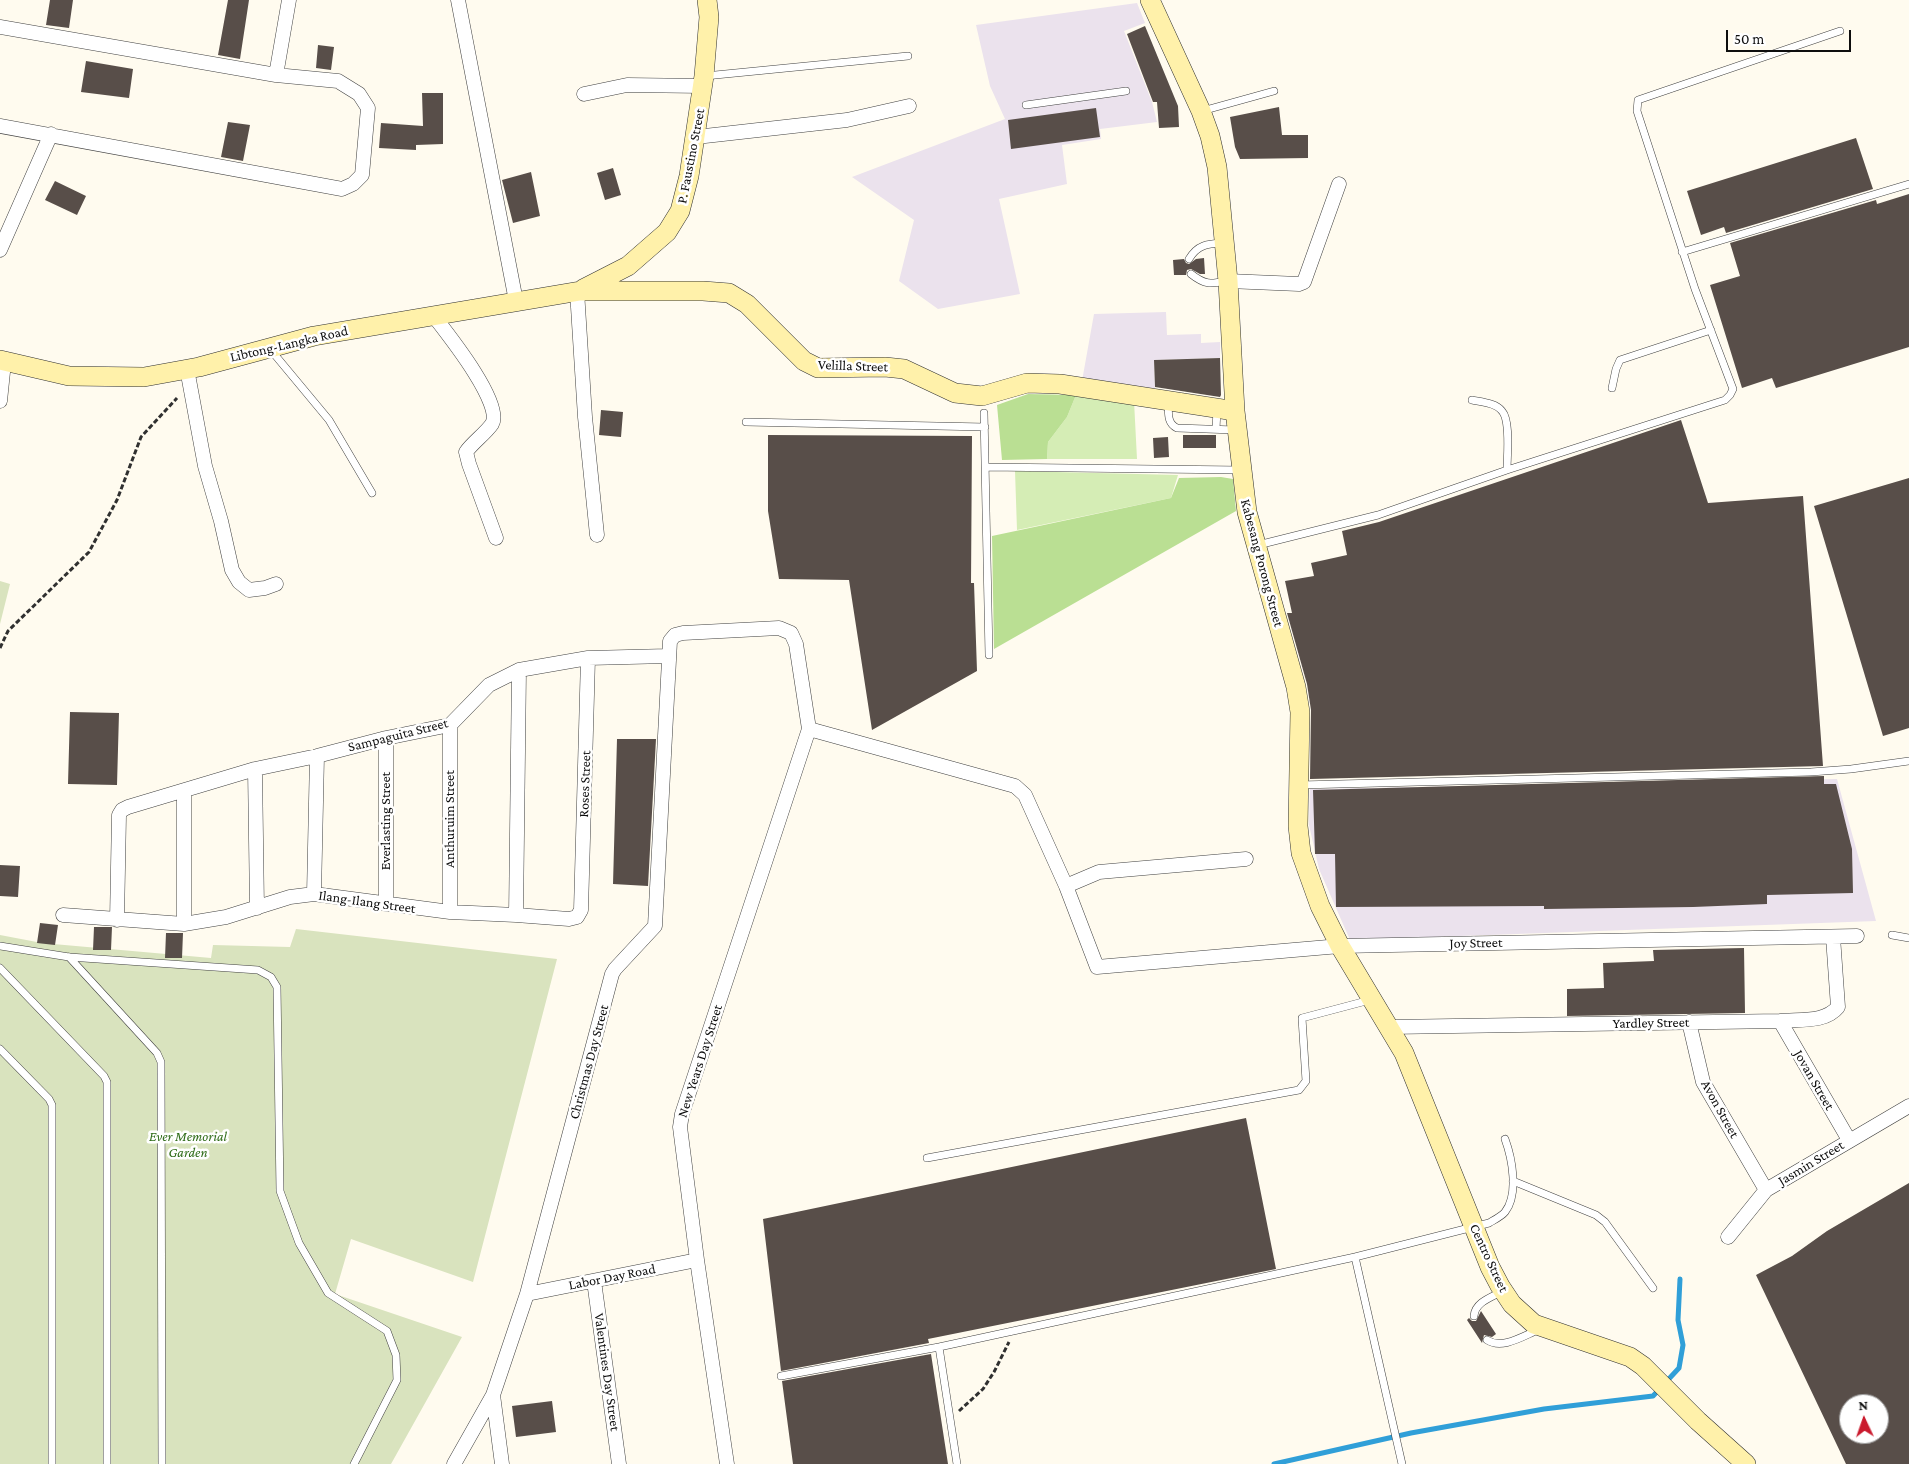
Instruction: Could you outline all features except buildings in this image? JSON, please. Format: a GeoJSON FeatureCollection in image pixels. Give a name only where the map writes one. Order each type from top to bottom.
{"type":"FeatureCollection","features":[{"type":"Feature","properties":{"kind":"main road","name":"P. Faustino Street"},"geometry":{"type":"LineString","coordinates":[[578,291],[628,266],[667,232],[680,211],[689,176],[704,81],[708,0]]}},
{"type":"Feature","properties":{"kind":"main road","name":"Kabesang Porong Street"},"geometry":{"type":"LineString","coordinates":[[1150,0],[1201,111],[1217,167],[1228,281],[1226,410],[1237,430],[1247,512],[1296,687],[1300,712],[1298,826],[1301,853],[1320,906],[1340,946],[1390,1027]]}},
{"type":"Feature","properties":{"kind":"main road","name":"Libtong-Langka Road"},"geometry":{"type":"LineString","coordinates":[[2,361],[69,376],[144,377],[187,369],[314,336],[578,291]]}},
{"type":"Feature","properties":{"kind":"main road","name":"Velilla Street"},"geometry":{"type":"LineString","coordinates":[[578,291],[703,291],[729,294],[747,304],[804,361],[818,368],[885,367],[904,369],[955,393],[982,396],[1027,383],[1060,384],[1226,410]]}},
{"type":"Feature","properties":{"kind":"main road","name":"Centro Street"},"geometry":{"type":"LineString","coordinates":[[1390,1027],[1404,1053],[1490,1267],[1503,1291],[1523,1316],[1544,1328],[1630,1357],[1643,1366],[1698,1421],[1746,1464]]}},
{"type":"Feature","properties":{"kind":"street"},"geometry":{"type":"LineString","coordinates":[[276,74],[289,0]]}},
{"type":"Feature","properties":{"kind":"street"},"geometry":{"type":"LineString","coordinates":[[458,0],[516,301]]}},
{"type":"Feature","properties":{"kind":"street"},"geometry":{"type":"LineString","coordinates":[[0,27],[276,74],[338,81],[359,94],[368,108],[362,175],[353,184],[342,189],[0,126]]}},
{"type":"Feature","properties":{"kind":"street"},"geometry":{"type":"LineString","coordinates":[[584,94],[627,85],[704,81]]}},
{"type":"Feature","properties":{"kind":"street"},"geometry":{"type":"LineString","coordinates":[[696,137],[848,120],[909,106]]}},
{"type":"Feature","properties":{"kind":"street"},"geometry":{"type":"LineString","coordinates":[[0,250],[4,229],[51,134]]}},
{"type":"Feature","properties":{"kind":"street"},"geometry":{"type":"LineString","coordinates":[[1228,281],[1299,284],[1304,282],[1339,184]]}},
{"type":"Feature","properties":{"kind":"street"},"geometry":{"type":"LineString","coordinates":[[578,291],[585,417],[597,535]]}},
{"type":"Feature","properties":{"kind":"street"},"geometry":{"type":"LineString","coordinates":[[433,315],[458,347],[491,401],[494,412],[492,423],[472,443],[466,452],[496,538]]}},
{"type":"Feature","properties":{"kind":"street"},"geometry":{"type":"LineString","coordinates":[[0,401],[2,361]]}},
{"type":"Feature","properties":{"kind":"street"},"geometry":{"type":"LineString","coordinates":[[187,369],[205,466],[234,576],[242,585],[250,590],[276,584]]}},
{"type":"Feature","properties":{"kind":"street"},"geometry":{"type":"LineString","coordinates":[[668,656],[670,640],[676,635],[683,633],[779,628],[791,632],[796,644],[809,729],[1016,786],[1024,795],[1066,886],[1099,872],[1246,859]]}},
{"type":"Feature","properties":{"kind":"street","name":"Sampaguita Street"},"geometry":{"type":"LineString","coordinates":[[117,920],[119,815],[122,810],[128,807],[255,768],[318,756],[386,738],[450,725],[488,685],[519,670],[588,658],[668,656]]}},
{"type":"Feature","properties":{"kind":"street","name":"Christmas Day Street"},"geometry":{"type":"LineString","coordinates":[[454,1464],[493,1395],[528,1294],[612,974],[655,926],[668,656]]}},
{"type":"Feature","properties":{"kind":"street","name":"Roses Street"},"geometry":{"type":"LineString","coordinates":[[581,910],[588,658]]}},
{"type":"Feature","properties":{"kind":"street"},"geometry":{"type":"LineString","coordinates":[[516,914],[519,670]]}},
{"type":"Feature","properties":{"kind":"street","name":"Anthuruim Street"},"geometry":{"type":"LineString","coordinates":[[450,725],[450,912]]}},
{"type":"Feature","properties":{"kind":"street","name":"New Years Day Street"},"geometry":{"type":"LineString","coordinates":[[727,1464],[697,1260],[680,1126],[682,1114],[809,729]]}},
{"type":"Feature","properties":{"kind":"street","name":"Everlasting Street"},"geometry":{"type":"LineString","coordinates":[[386,738],[386,904]]}},
{"type":"Feature","properties":{"kind":"street"},"geometry":{"type":"LineString","coordinates":[[314,894],[318,756]]}},
{"type":"Feature","properties":{"kind":"street"},"geometry":{"type":"LineString","coordinates":[[255,768],[257,908]]}},
{"type":"Feature","properties":{"kind":"street"},"geometry":{"type":"LineString","coordinates":[[184,791],[184,924]]}},
{"type":"Feature","properties":{"kind":"street","name":"Joy Street"},"geometry":{"type":"LineString","coordinates":[[1066,886],[1096,967],[1340,946],[1857,936]]}},
{"type":"Feature","properties":{"kind":"street","name":"Ilang-Ilang Street"},"geometry":{"type":"LineString","coordinates":[[64,915],[184,924],[226,917],[290,897],[314,894],[450,912],[516,914],[569,919],[577,917],[581,910]]}},
{"type":"Feature","properties":{"kind":"street","name":"Yardley Street"},"geometry":{"type":"LineString","coordinates":[[1390,1027],[1780,1021],[1821,1018],[1832,1015],[1838,1006],[1833,936]]}},
{"type":"Feature","properties":{"kind":"street","name":"Jovan Street"},"geometry":{"type":"LineString","coordinates":[[1780,1021],[1849,1140]]}},
{"type":"Feature","properties":{"kind":"street","name":"Avon Street"},"geometry":{"type":"LineString","coordinates":[[1689,1022],[1703,1082],[1766,1190]]}},
{"type":"Feature","properties":{"kind":"street","name":"Jasmin Street"},"geometry":{"type":"LineString","coordinates":[[1728,1237],[1766,1190],[1909,1106]]}},
{"type":"Feature","properties":{"kind":"street","name":"Labor Day Road"},"geometry":{"type":"LineString","coordinates":[[528,1294],[697,1260]]}},
{"type":"Feature","properties":{"kind":"street","name":"Valentines Day Street"},"geometry":{"type":"LineString","coordinates":[[594,1281],[620,1464]]}},
{"type":"Feature","properties":{"kind":"street"},"geometry":{"type":"LineString","coordinates":[[493,1395],[502,1464]]}},
{"type":"Feature","properties":{"kind":"lane"},"geometry":{"type":"LineString","coordinates":[[1256,546],[1378,515],[1507,470],[1725,400],[1730,395],[1732,389],[1682,252],[1637,111],[1638,100],[1840,31]]}},
{"type":"Feature","properties":{"kind":"lane"},"geometry":{"type":"LineString","coordinates":[[704,81],[908,56]]}},
{"type":"Feature","properties":{"kind":"lane"},"geometry":{"type":"LineString","coordinates":[[1026,106],[1126,91]]}},
{"type":"Feature","properties":{"kind":"lane"},"geometry":{"type":"LineString","coordinates":[[1201,111],[1274,91]]}},
{"type":"Feature","properties":{"kind":"lane"},"geometry":{"type":"LineString","coordinates":[[1682,252],[1909,184]]}},
{"type":"Feature","properties":{"kind":"lane"},"geometry":{"type":"LineString","coordinates":[[1189,259],[1194,250],[1204,244],[1225,243]]}},
{"type":"Feature","properties":{"kind":"lane"},"geometry":{"type":"LineString","coordinates":[[1191,274],[1201,282],[1214,284],[1228,281]]}},
{"type":"Feature","properties":{"kind":"lane"},"geometry":{"type":"LineString","coordinates":[[1612,388],[1620,360],[1711,330]]}},
{"type":"Feature","properties":{"kind":"lane"},"geometry":{"type":"LineString","coordinates":[[268,347],[329,420],[372,493]]}},
{"type":"Feature","properties":{"kind":"lane"},"geometry":{"type":"LineString","coordinates":[[1472,400],[1492,404],[1502,410],[1507,420],[1507,470]]}},
{"type":"Feature","properties":{"kind":"lane"},"geometry":{"type":"LineString","coordinates":[[1168,401],[1169,420],[1172,426],[1177,428],[1237,430]]}},
{"type":"Feature","properties":{"kind":"lane"},"geometry":{"type":"LineString","coordinates":[[1216,429],[1226,410]]}},
{"type":"Feature","properties":{"kind":"lane"},"geometry":{"type":"LineString","coordinates":[[984,413],[989,655]]}},
{"type":"Feature","properties":{"kind":"lane"},"geometry":{"type":"LineString","coordinates":[[746,422],[985,427]]}},
{"type":"Feature","properties":{"kind":"lane"},"geometry":{"type":"LineString","coordinates":[[986,466],[1241,470]]}},
{"type":"Feature","properties":{"kind":"lane"},"geometry":{"type":"LineString","coordinates":[[1300,786],[1810,772],[1851,769],[1909,761]]}},
{"type":"Feature","properties":{"kind":"lane"},"geometry":{"type":"LineString","coordinates":[[1892,935],[1909,938]]}},
{"type":"Feature","properties":{"kind":"lane"},"geometry":{"type":"LineString","coordinates":[[0,946],[70,957],[258,970],[271,977],[277,987],[280,1191],[299,1243],[328,1293],[387,1331],[396,1355],[396,1380],[354,1464]]}},
{"type":"Feature","properties":{"kind":"lane"},"geometry":{"type":"LineString","coordinates":[[70,957],[157,1054],[161,1062],[162,1464]]}},
{"type":"Feature","properties":{"kind":"lane"},"geometry":{"type":"LineString","coordinates":[[0,968],[108,1082],[107,1464]]}},
{"type":"Feature","properties":{"kind":"lane"},"geometry":{"type":"LineString","coordinates":[[927,1158],[1299,1090],[1306,1081],[1302,1018],[1373,999]]}},
{"type":"Feature","properties":{"kind":"lane"},"geometry":{"type":"LineString","coordinates":[[0,1049],[49,1099],[52,1105],[52,1464]]}},
{"type":"Feature","properties":{"kind":"lane"},"geometry":{"type":"LineString","coordinates":[[781,1376],[939,1347],[1355,1257],[1474,1228],[1489,1223],[1505,1212],[1511,1200],[1513,1181],[1510,1153],[1505,1139]]}},
{"type":"Feature","properties":{"kind":"lane"},"geometry":{"type":"LineString","coordinates":[[1513,1181],[1596,1215],[1605,1222],[1653,1288]]}},
{"type":"Feature","properties":{"kind":"lane"},"geometry":{"type":"LineString","coordinates":[[1355,1257],[1402,1462]]}},
{"type":"Feature","properties":{"kind":"lane"},"geometry":{"type":"LineString","coordinates":[[1474,1316],[1474,1311],[1479,1304],[1503,1291]]}},
{"type":"Feature","properties":{"kind":"lane"},"geometry":{"type":"LineString","coordinates":[[1487,1340],[1497,1344],[1504,1343],[1544,1328]]}},
{"type":"Feature","properties":{"kind":"lane"},"geometry":{"type":"LineString","coordinates":[[939,1347],[957,1464]]}},
{"type":"Feature","properties":{"kind":"path"},"geometry":{"type":"LineString","coordinates":[[0,648],[8,631],[89,552],[117,500],[141,438],[167,409]]}},
{"type":"Feature","properties":{"kind":"path"},"geometry":{"type":"LineString","coordinates":[[950,1420],[983,1389],[994,1372],[1015,1330]]}},
{"type":"Feature","properties":{"kind":"shaded area"},"geometry":{"type":"Polygon","coordinates":[[[1137,3],[1145,23],[1124,31],[1152,102],[1157,122],[1100,129],[1101,139],[1062,145],[1067,184],[999,199],[1020,294],[938,309],[899,281],[914,220],[852,177],[1005,119],[990,86],[976,25],[1137,3]]]}},
{"type":"Feature","properties":{"kind":"shaded area"},"geometry":{"type":"Polygon","coordinates":[[[1166,312],[1167,335],[1201,334],[1201,343],[1220,342],[1220,358],[1154,360],[1155,391],[1082,381],[1094,314],[1166,312]]]}},
{"type":"Feature","properties":{"kind":"shaded area"},"geometry":{"type":"Polygon","coordinates":[[[1837,779],[1876,921],[1350,940],[1319,869],[1309,825],[1310,789],[1837,779]]]}},
{"type":"Feature","properties":{"kind":"green space"},"geometry":{"type":"Polygon","coordinates":[[[1028,394],[1076,395],[1067,417],[1048,442],[1047,459],[1002,460],[997,405],[1028,394]]]}},
{"type":"Feature","properties":{"kind":"green space"},"geometry":{"type":"Polygon","coordinates":[[[1076,395],[1134,401],[1137,459],[1047,459],[1048,442],[1067,417],[1076,395]]]}},
{"type":"Feature","properties":{"kind":"green space"},"geometry":{"type":"Polygon","coordinates":[[[1015,471],[1178,475],[1171,498],[1017,530],[1015,471]]]}},
{"type":"Feature","properties":{"kind":"green space"},"geometry":{"type":"Polygon","coordinates":[[[1221,477],[1233,479],[1236,511],[994,649],[992,536],[1171,498],[1179,478],[1221,477]]]}},
{"type":"Feature","properties":{"kind":"green space"},"geometry":{"type":"Polygon","coordinates":[[[0,581],[10,584],[0,624],[0,581]]]}},
{"type":"Feature","properties":{"kind":"green space","name":"Ever Memorial Garden"},"geometry":{"type":"Polygon","coordinates":[[[296,929],[557,959],[473,1282],[351,1239],[335,1294],[462,1337],[391,1464],[0,1464],[0,935],[42,943],[211,958],[213,945],[290,947],[296,929]]]}},
{"type":"Feature","properties":{"kind":"waterway"},"geometry":{"type":"LineString","coordinates":[[1274,1464],[1411,1433],[1544,1409],[1653,1396],[1679,1368],[1683,1345],[1678,1320],[1680,1279]]}}]}
